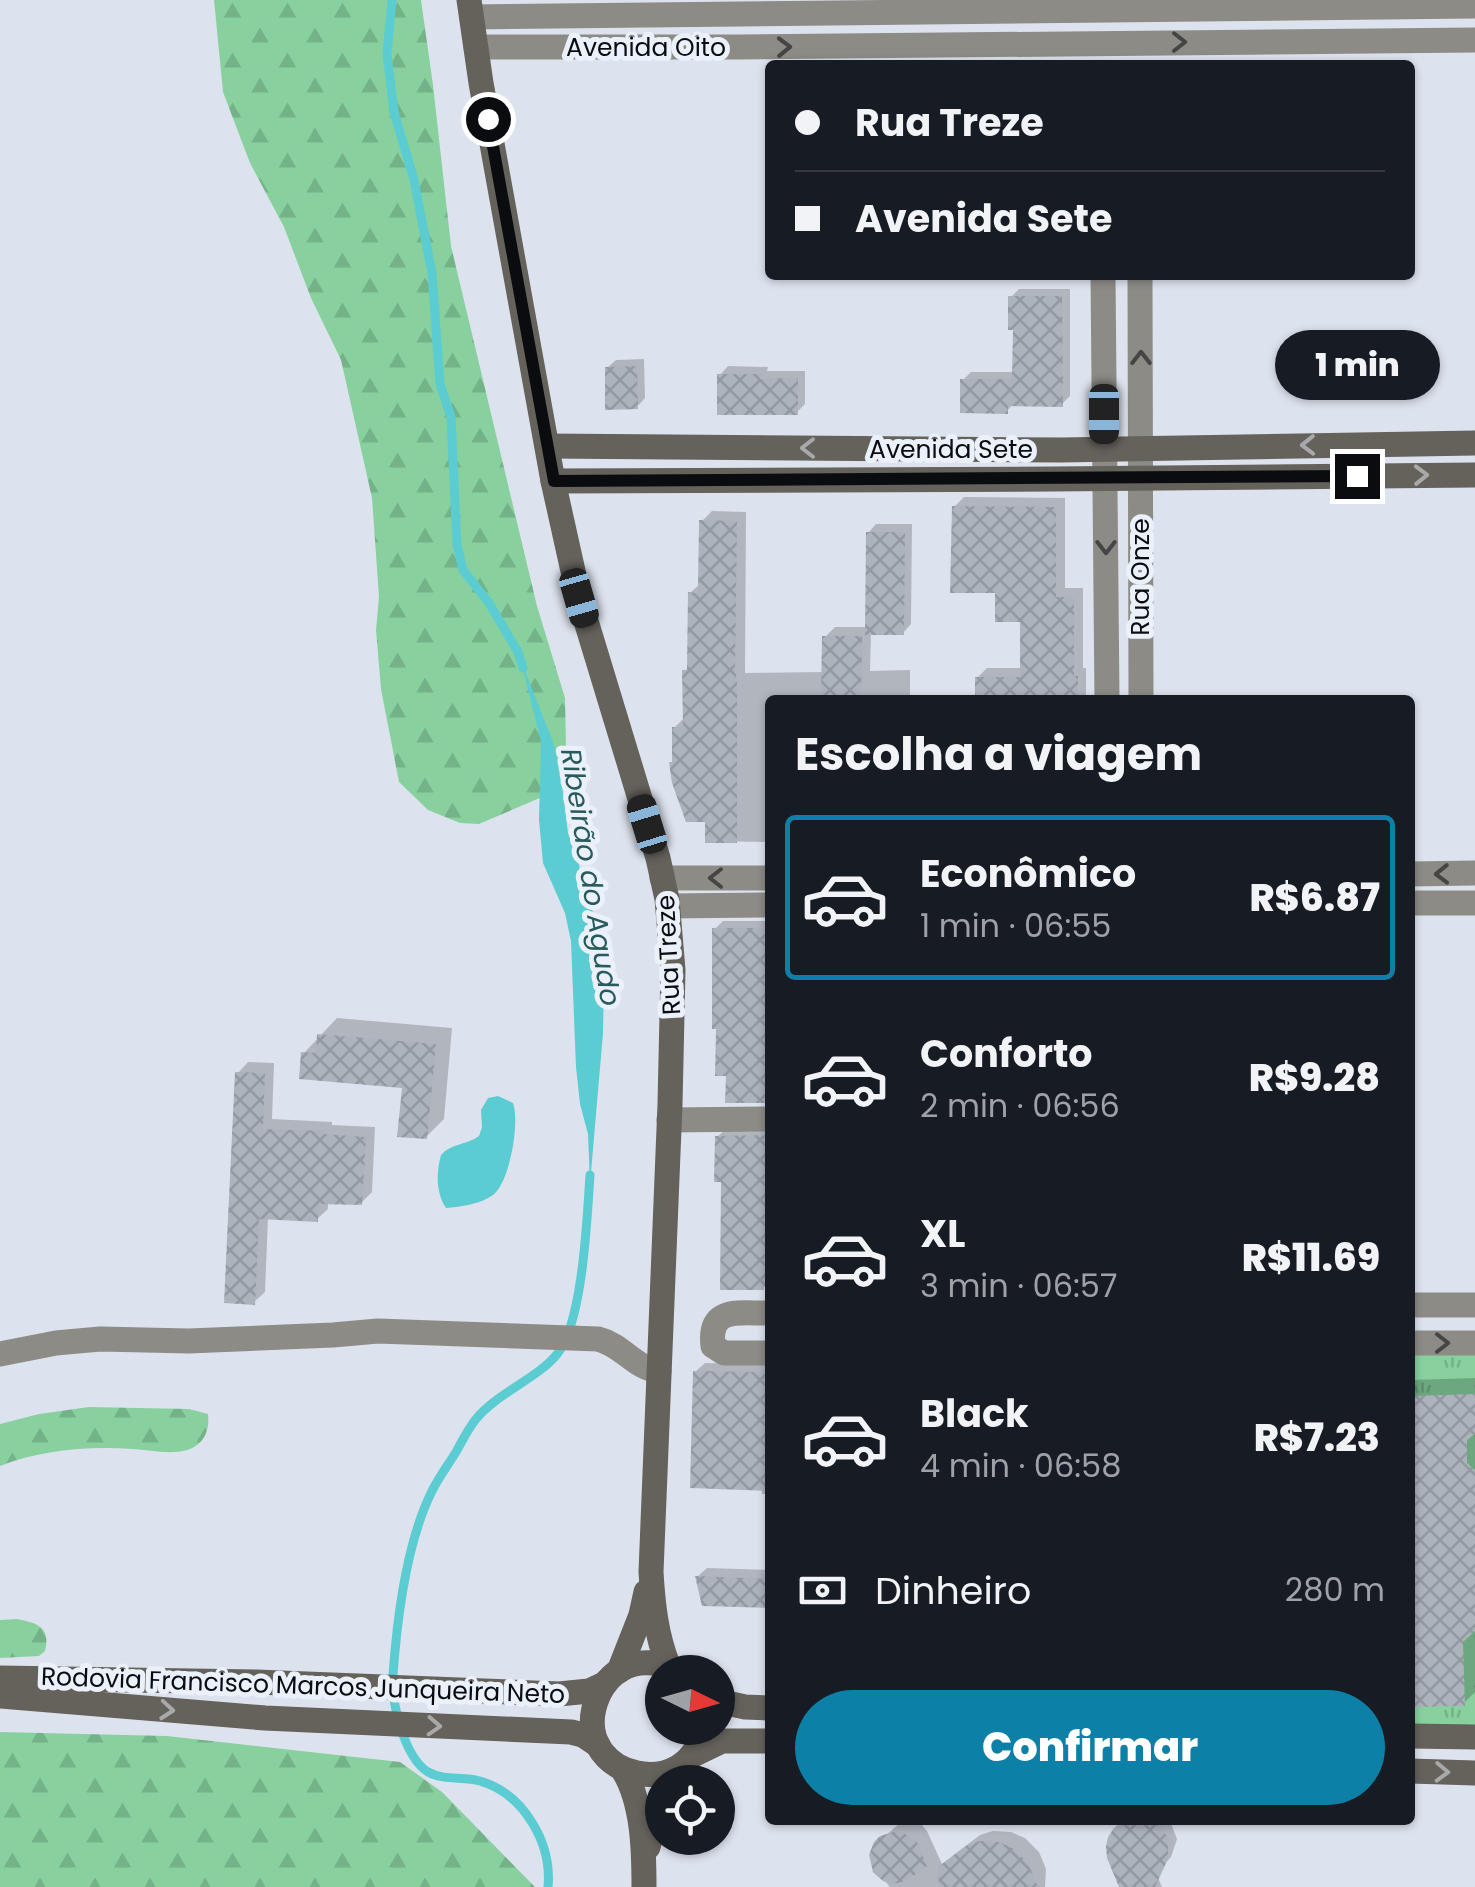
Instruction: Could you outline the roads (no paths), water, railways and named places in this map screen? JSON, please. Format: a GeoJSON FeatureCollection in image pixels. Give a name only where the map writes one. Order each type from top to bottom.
{"type":"FeatureCollection","features":[{"type":"Feature","properties":{"kind":"street","name":"Avenida Oito"},"geometry":{"type":"LineString","coordinates":[[470,9],[1139,4],[1475,6]]}},
{"type":"Feature","properties":{"kind":"street"},"geometry":{"type":"LineString","coordinates":[[1139,4],[1139,54]]}},
{"type":"Feature","properties":{"kind":"street"},"geometry":{"type":"LineString","coordinates":[[1101,5],[1101,54]]}},
{"type":"Feature","properties":{"kind":"street","name":"Rua Treze"},"geometry":{"type":"LineString","coordinates":[[470,9],[554,481],[579,598],[668,906],[674,970],[651,1572],[654,1615],[666,1655]]}},
{"type":"Feature","properties":{"kind":"street","name":"Avenida Oito"},"geometry":{"type":"LineString","coordinates":[[476,47],[1139,54],[1475,40]]}},
{"type":"Feature","properties":{"kind":"street","name":"Rua Onze"},"geometry":{"type":"LineString","coordinates":[[1103,280],[1107,695]]}},
{"type":"Feature","properties":{"kind":"street","name":"Rua Onze"},"geometry":{"type":"LineString","coordinates":[[1140,280],[1141,695]]}},
{"type":"Feature","properties":{"kind":"street","name":"Avenida Sete"},"geometry":{"type":"LineString","coordinates":[[548,446],[1104,450],[1475,443]]}},
{"type":"Feature","properties":{"kind":"street","name":"Avenida Sete"},"geometry":{"type":"LineString","coordinates":[[554,481],[1475,474]]}},
{"type":"Feature","properties":{"kind":"street"},"geometry":{"type":"LineString","coordinates":[[1415,874],[1475,873]]}},
{"type":"Feature","properties":{"kind":"street"},"geometry":{"type":"LineString","coordinates":[[662,878],[765,878]]}},
{"type":"Feature","properties":{"kind":"street"},"geometry":{"type":"LineString","coordinates":[[1415,903],[1475,903]]}},
{"type":"Feature","properties":{"kind":"street"},"geometry":{"type":"LineString","coordinates":[[668,906],[765,905]]}},
{"type":"Feature","properties":{"kind":"street"},"geometry":{"type":"LineString","coordinates":[[669,1120],[765,1119]]}},
{"type":"Feature","properties":{"kind":"street"},"geometry":{"type":"LineString","coordinates":[[1415,1306],[1475,1305]]}},
{"type":"Feature","properties":{"kind":"street"},"geometry":{"type":"LineString","coordinates":[[765,1313],[721,1316],[714,1322],[712,1336],[713,1346],[724,1353],[765,1353]]}},
{"type":"Feature","properties":{"kind":"street"},"geometry":{"type":"LineString","coordinates":[[0,1354],[56,1342],[100,1339],[189,1341],[378,1331],[598,1339],[616,1346],[640,1366],[659,1370]]}},
{"type":"Feature","properties":{"kind":"street"},"geometry":{"type":"LineString","coordinates":[[1415,1344],[1475,1343]]}},
{"type":"Feature","properties":{"kind":"street","name":"Rua Treze"},"geometry":{"type":"LineString","coordinates":[[598,1745],[592,1716],[596,1697],[612,1677],[641,1615],[651,1572]]}},
{"type":"Feature","properties":{"kind":"street","name":"Rodovia Francisco Marcos Junqueira Neto"},"geometry":{"type":"LineString","coordinates":[[0,1678],[575,1693],[633,1664],[645,1663]]}},
{"type":"Feature","properties":{"kind":"street","name":"Rodovia Francisco Marcos Junqueira Neto"},"geometry":{"type":"LineString","coordinates":[[0,1696],[265,1718],[570,1732],[598,1745]]}},
{"type":"Feature","properties":{"kind":"street"},"geometry":{"type":"LineString","coordinates":[[735,1705],[765,1708]]}},
{"type":"Feature","properties":{"kind":"street"},"geometry":{"type":"LineString","coordinates":[[1415,1736],[1475,1738]]}},
{"type":"Feature","properties":{"kind":"street"},"geometry":{"type":"LineString","coordinates":[[684,1765],[722,1741],[765,1741]]}},
{"type":"Feature","properties":{"kind":"street"},"geometry":{"type":"LineString","coordinates":[[598,1745],[629,1780],[637,1808],[644,1874]]}},
{"type":"Feature","properties":{"kind":"street"},"geometry":{"type":"LineString","coordinates":[[681,1765],[696,1745]]}},
{"type":"Feature","properties":{"kind":"street"},"geometry":{"type":"LineString","coordinates":[[623,1770],[645,1776]]}},
{"type":"Feature","properties":{"kind":"street"},"geometry":{"type":"LineString","coordinates":[[1415,1770],[1475,1773]]}},
{"type":"Feature","properties":{"kind":"water"},"geometry":{"type":"Polygon","coordinates":[[[521,661],[553,742],[568,833],[579,864],[583,893],[607,935],[609,951],[590,1184],[588,1134],[576,1067],[571,941],[565,913],[543,863],[539,820],[541,742],[521,661]]]}},
{"type":"Feature","properties":{"kind":"water"},"geometry":{"type":"Polygon","coordinates":[[[498,1096],[513,1103],[515,1112],[512,1151],[504,1178],[488,1198],[446,1208],[438,1183],[441,1155],[479,1136],[481,1110],[488,1098],[498,1096]]]}},
{"type":"Feature","properties":{"kind":"waterway","name":"Ribeirão do Agudo"},"geometry":{"type":"LineString","coordinates":[[392,0],[387,54],[394,112],[414,180],[432,273],[440,384],[451,417],[457,545],[463,570],[489,603],[523,668]]}},
{"type":"Feature","properties":{"kind":"waterway","name":"Ribeirão do Agudo"},"geometry":{"type":"LineString","coordinates":[[548,1887],[540,1838],[510,1797],[480,1781],[440,1776],[420,1765],[401,1728],[393,1675],[410,1556],[432,1491],[476,1419],[550,1362],[566,1338],[582,1268],[590,1175]]}}]}
